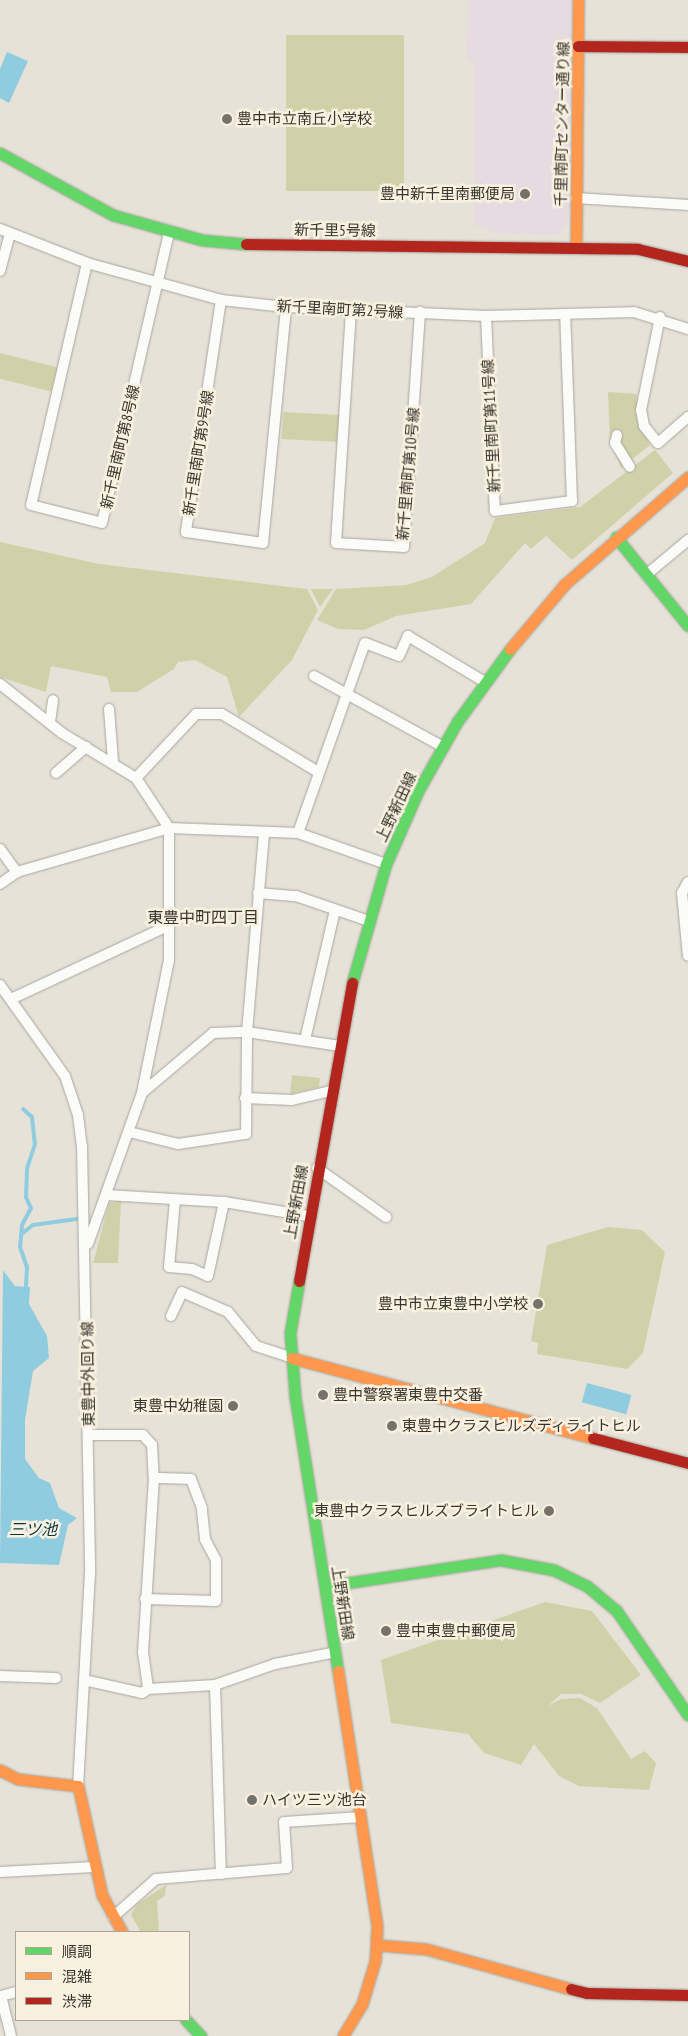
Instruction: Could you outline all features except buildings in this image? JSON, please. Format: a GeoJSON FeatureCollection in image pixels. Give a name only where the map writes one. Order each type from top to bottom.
{"type":"FeatureCollection","features":[{"type":"Feature","properties":{"kind":"street","name":"千里南町センター通り線"},"geometry":{"type":"LineString","coordinates":[[576,248],[578,0]]}},
{"type":"Feature","properties":{"kind":"street"},"geometry":{"type":"LineString","coordinates":[[578,46],[688,47]]}},
{"type":"Feature","properties":{"kind":"street","name":"新千里5号線"},"geometry":{"type":"LineString","coordinates":[[0,153],[99,208],[169,233],[242,244],[645,250],[688,261]]}},
{"type":"Feature","properties":{"kind":"street"},"geometry":{"type":"LineString","coordinates":[[576,198],[688,205]]}},
{"type":"Feature","properties":{"kind":"street"},"geometry":{"type":"LineString","coordinates":[[0,271],[5,231]]}},
{"type":"Feature","properties":{"kind":"street","name":"新千里南町第2号線"},"geometry":{"type":"LineString","coordinates":[[5,231],[87,263],[222,300],[286,307],[351,311],[420,312],[486,316],[634,312],[660,317],[688,329]]}},
{"type":"Feature","properties":{"kind":"street","name":"新千里南町第8号線"},"geometry":{"type":"LineString","coordinates":[[87,263],[31,505],[102,523],[169,233]]}},
{"type":"Feature","properties":{"kind":"street","name":"新千里南町第9号線"},"geometry":{"type":"LineString","coordinates":[[222,300],[186,532],[263,544],[286,307]]}},
{"type":"Feature","properties":{"kind":"street","name":"新千里南町第10号線"},"geometry":{"type":"LineString","coordinates":[[351,311],[336,544],[404,547],[420,312]]}},
{"type":"Feature","properties":{"kind":"street","name":"新千里南町第11号線"},"geometry":{"type":"LineString","coordinates":[[486,316],[494,511],[572,501],[565,314]]}},
{"type":"Feature","properties":{"kind":"street"},"geometry":{"type":"LineString","coordinates":[[660,317],[640,410],[644,426],[658,443],[688,418]]}},
{"type":"Feature","properties":{"kind":"street"},"geometry":{"type":"LineString","coordinates":[[617,435],[615,443],[630,467]]}},
{"type":"Feature","properties":{"kind":"street","name":"上野新田線"},"geometry":{"type":"LineString","coordinates":[[343,2036],[362,2004],[378,1945],[361,1818],[292,1358],[290,1333],[330,1091],[368,921],[386,864],[418,791],[443,747],[485,682],[565,584],[616,537],[688,476]]}},
{"type":"Feature","properties":{"kind":"street"},"geometry":{"type":"LineString","coordinates":[[616,537],[688,626]]}},
{"type":"Feature","properties":{"kind":"street"},"geometry":{"type":"LineString","coordinates":[[646,575],[688,540]]}},
{"type":"Feature","properties":{"kind":"street"},"geometry":{"type":"LineString","coordinates":[[298,833],[365,643],[398,656],[408,636],[485,682]]}},
{"type":"Feature","properties":{"kind":"street"},"geometry":{"type":"LineString","coordinates":[[314,676],[349,692],[443,747]]}},
{"type":"Feature","properties":{"kind":"street"},"geometry":{"type":"LineString","coordinates":[[0,684],[50,722],[113,761],[136,778],[170,828],[169,960],[142,1093],[86,1249]]}},
{"type":"Feature","properties":{"kind":"street"},"geometry":{"type":"LineString","coordinates":[[50,722],[53,700]]}},
{"type":"Feature","properties":{"kind":"street"},"geometry":{"type":"LineString","coordinates":[[109,710],[113,761]]}},
{"type":"Feature","properties":{"kind":"street"},"geometry":{"type":"LineString","coordinates":[[136,778],[196,714],[222,714],[318,772]]}},
{"type":"Feature","properties":{"kind":"street"},"geometry":{"type":"LineString","coordinates":[[56,773],[86,746]]}},
{"type":"Feature","properties":{"kind":"street"},"geometry":{"type":"LineString","coordinates":[[0,884],[17,872],[170,828],[298,833],[386,864]]}},
{"type":"Feature","properties":{"kind":"street"},"geometry":{"type":"LineString","coordinates":[[129,1132],[178,1144],[246,1134],[247,1032],[264,833]]}},
{"type":"Feature","properties":{"kind":"street"},"geometry":{"type":"LineString","coordinates":[[0,849],[17,872]]}},
{"type":"Feature","properties":{"kind":"street"},"geometry":{"type":"LineString","coordinates":[[688,882],[682,893],[688,956]]}},
{"type":"Feature","properties":{"kind":"street"},"geometry":{"type":"LineString","coordinates":[[258,893],[296,896],[368,921]]}},
{"type":"Feature","properties":{"kind":"street"},"geometry":{"type":"LineString","coordinates":[[305,1040],[335,910]]}},
{"type":"Feature","properties":{"kind":"street"},"geometry":{"type":"LineString","coordinates":[[11,999],[170,925]]}},
{"type":"Feature","properties":{"kind":"street","name":"東豊中外回り線"},"geometry":{"type":"LineString","coordinates":[[0,985],[65,1076],[78,1115],[86,1249],[90,1573],[78,1786]]}},
{"type":"Feature","properties":{"kind":"street"},"geometry":{"type":"LineString","coordinates":[[142,1093],[213,1033],[247,1032],[340,1046]]}},
{"type":"Feature","properties":{"kind":"street"},"geometry":{"type":"LineString","coordinates":[[245,1098],[292,1100],[330,1091]]}},
{"type":"Feature","properties":{"kind":"street"},"geometry":{"type":"LineString","coordinates":[[317,1168],[386,1217]]}},
{"type":"Feature","properties":{"kind":"street"},"geometry":{"type":"LineString","coordinates":[[106,1195],[224,1202],[308,1216]]}},
{"type":"Feature","properties":{"kind":"street"},"geometry":{"type":"LineString","coordinates":[[175,1200],[169,1267],[192,1269],[208,1276],[224,1202]]}},
{"type":"Feature","properties":{"kind":"street"},"geometry":{"type":"LineString","coordinates":[[171,1316],[182,1292],[228,1312],[256,1346],[292,1358],[688,1463]]}},
{"type":"Feature","properties":{"kind":"street"},"geometry":{"type":"LineString","coordinates":[[89,1435],[143,1435],[152,1445],[154,1478],[145,1598],[148,1689]]}},
{"type":"Feature","properties":{"kind":"street"},"geometry":{"type":"LineString","coordinates":[[145,1598],[216,1601],[216,1560],[205,1539],[202,1508],[191,1479],[154,1478]]}},
{"type":"Feature","properties":{"kind":"street"},"geometry":{"type":"LineString","coordinates":[[326,1586],[501,1560],[554,1570],[587,1586],[616,1610],[688,1715]]}},
{"type":"Feature","properties":{"kind":"street"},"geometry":{"type":"LineString","coordinates":[[84,1680],[142,1693],[148,1689],[215,1684],[275,1664],[336,1652]]}},
{"type":"Feature","properties":{"kind":"street"},"geometry":{"type":"LineString","coordinates":[[0,1676],[56,1678]]}},
{"type":"Feature","properties":{"kind":"street"},"geometry":{"type":"LineString","coordinates":[[215,1684],[221,1874]]}},
{"type":"Feature","properties":{"kind":"street"},"geometry":{"type":"LineString","coordinates":[[0,1770],[18,1779],[78,1786],[94,1866],[113,1917],[121,1931]]}},
{"type":"Feature","properties":{"kind":"street"},"geometry":{"type":"LineString","coordinates":[[113,1917],[156,1879],[287,1868],[284,1822],[361,1818]]}},
{"type":"Feature","properties":{"kind":"street"},"geometry":{"type":"LineString","coordinates":[[0,1872],[94,1866]]}},
{"type":"Feature","properties":{"kind":"street"},"geometry":{"type":"LineString","coordinates":[[378,1945],[426,1949],[587,1993],[688,1995]]}},
{"type":"Feature","properties":{"kind":"street"},"geometry":{"type":"LineString","coordinates":[[11,2036],[1,1996],[15,1992]]}},
{"type":"Feature","properties":{"kind":"street"},"geometry":{"type":"LineString","coordinates":[[187,2021],[201,2036]]}},
{"type":"Feature","properties":{"kind":"shaded area"},"geometry":{"type":"Polygon","coordinates":[[[469,0],[572,0],[569,219],[557,235],[494,233],[484,226],[474,226],[474,61],[466,60],[469,0]]]}},
{"type":"Feature","properties":{"kind":"green space"},"geometry":{"type":"Polygon","coordinates":[[[286,35],[404,35],[404,191],[286,191],[286,35]]]}},
{"type":"Feature","properties":{"kind":"green space"},"geometry":{"type":"Polygon","coordinates":[[[0,353],[57,367],[51,392],[0,379],[0,353]]]}},
{"type":"Feature","properties":{"kind":"green space"},"geometry":{"type":"Polygon","coordinates":[[[608,392],[637,394],[637,420],[650,445],[621,468],[610,440],[608,392]]]}},
{"type":"Feature","properties":{"kind":"green space"},"geometry":{"type":"Polygon","coordinates":[[[283,412],[339,415],[338,442],[282,439],[283,412]]]}},
{"type":"Feature","properties":{"kind":"green space"},"geometry":{"type":"Polygon","coordinates":[[[655,450],[673,473],[572,560],[546,536],[531,549],[525,543],[471,604],[396,616],[364,630],[338,629],[317,620],[336,589],[406,585],[432,577],[485,543],[495,518],[580,507],[655,450]]]}},
{"type":"Feature","properties":{"kind":"green space"},"geometry":{"type":"Polygon","coordinates":[[[0,542],[99,564],[307,589],[318,610],[292,660],[239,717],[227,677],[195,660],[178,662],[174,669],[137,692],[111,692],[107,677],[51,666],[46,692],[0,677],[0,542]]]}},
{"type":"Feature","properties":{"kind":"green space"},"geometry":{"type":"Polygon","coordinates":[[[311,589],[333,589],[320,607],[311,589]]]}},
{"type":"Feature","properties":{"kind":"green space"},"geometry":{"type":"Polygon","coordinates":[[[292,1075],[320,1078],[319,1087],[290,1094],[292,1075]]]}},
{"type":"Feature","properties":{"kind":"green space"},"geometry":{"type":"Polygon","coordinates":[[[121,1201],[118,1263],[93,1263],[109,1203],[121,1201]]]}},
{"type":"Feature","properties":{"kind":"green space"},"geometry":{"type":"Polygon","coordinates":[[[608,1227],[642,1230],[665,1252],[643,1353],[627,1369],[537,1354],[538,1343],[531,1341],[547,1245],[608,1227]]]}},
{"type":"Feature","properties":{"kind":"green space"},"geometry":{"type":"Polygon","coordinates":[[[545,1602],[592,1611],[641,1675],[600,1703],[581,1694],[561,1694],[548,1706],[561,1699],[580,1698],[597,1708],[631,1759],[645,1751],[656,1763],[649,1790],[579,1786],[559,1776],[534,1744],[521,1765],[484,1753],[468,1734],[391,1723],[381,1660],[545,1602]]]}},
{"type":"Feature","properties":{"kind":"green space"},"geometry":{"type":"Polygon","coordinates":[[[166,1885],[165,1896],[157,1901],[159,1931],[140,1931],[131,1915],[137,1904],[166,1885]]]}},
{"type":"Feature","properties":{"kind":"water"},"geometry":{"type":"Polygon","coordinates":[[[7,52],[28,61],[9,103],[0,98],[0,69],[7,52]]]}},
{"type":"Feature","properties":{"kind":"water","name":"三ツ池"},"geometry":{"type":"Polygon","coordinates":[[[3,1270],[15,1286],[30,1287],[29,1304],[47,1336],[49,1358],[33,1371],[25,1420],[25,1459],[39,1478],[50,1483],[59,1508],[77,1518],[68,1525],[59,1565],[0,1563],[3,1270]]]}},
{"type":"Feature","properties":{"kind":"water"},"geometry":{"type":"Polygon","coordinates":[[[587,1383],[631,1395],[626,1414],[582,1402],[587,1383]]]}},
{"type":"Feature","properties":{"kind":"waterway"},"geometry":{"type":"LineString","coordinates":[[23,1109],[32,1117],[35,1144],[27,1169],[26,1197],[31,1208],[22,1225],[20,1247],[27,1267],[26,1286]]}},
{"type":"Feature","properties":{"kind":"waterway"},"geometry":{"type":"LineString","coordinates":[[23,1233],[33,1225],[77,1219]]}},
{"type":"Feature","properties":{"kind":"traffic: fast"},"geometry":{"type":"LineString","coordinates":[[0,153],[113,215],[202,240],[246,244]]}},
{"type":"Feature","properties":{"kind":"traffic: fast"},"geometry":{"type":"LineString","coordinates":[[616,537],[688,626]]}},
{"type":"Feature","properties":{"kind":"traffic: fast"},"geometry":{"type":"LineString","coordinates":[[352,983],[386,864],[418,791],[457,722],[510,649]]}},
{"type":"Feature","properties":{"kind":"traffic: fast"},"geometry":{"type":"LineString","coordinates":[[299,1281],[290,1333],[295,1397],[338,1671]]}},
{"type":"Feature","properties":{"kind":"traffic: fast"},"geometry":{"type":"LineString","coordinates":[[326,1586],[501,1560],[554,1570],[587,1586],[616,1610],[688,1715]]}},
{"type":"Feature","properties":{"kind":"traffic: fast"},"geometry":{"type":"LineString","coordinates":[[187,2021],[201,2036]]}},
{"type":"Feature","properties":{"kind":"traffic: slow"},"geometry":{"type":"LineString","coordinates":[[576,248],[578,0]]}},
{"type":"Feature","properties":{"kind":"traffic: slow"},"geometry":{"type":"LineString","coordinates":[[510,649],[565,584],[688,477]]}},
{"type":"Feature","properties":{"kind":"traffic: slow"},"geometry":{"type":"LineString","coordinates":[[292,1358],[593,1438]]}},
{"type":"Feature","properties":{"kind":"traffic: slow"},"geometry":{"type":"LineString","coordinates":[[338,1671],[377,1926],[375,1961],[362,2004],[343,2036]]}},
{"type":"Feature","properties":{"kind":"traffic: slow"},"geometry":{"type":"LineString","coordinates":[[0,1770],[18,1779],[78,1786],[102,1895],[121,1931]]}},
{"type":"Feature","properties":{"kind":"traffic: slow"},"geometry":{"type":"LineString","coordinates":[[378,1945],[426,1949],[571,1989]]}},
{"type":"Feature","properties":{"kind":"traffic: jam"},"geometry":{"type":"LineString","coordinates":[[578,46],[688,47]]}},
{"type":"Feature","properties":{"kind":"traffic: jam"},"geometry":{"type":"LineString","coordinates":[[246,244],[638,249],[688,261]]}},
{"type":"Feature","properties":{"kind":"traffic: jam"},"geometry":{"type":"LineString","coordinates":[[299,1281],[352,983]]}},
{"type":"Feature","properties":{"kind":"traffic: jam"},"geometry":{"type":"LineString","coordinates":[[593,1438],[688,1463]]}},
{"type":"Feature","properties":{"kind":"traffic: jam"},"geometry":{"type":"LineString","coordinates":[[571,1989],[587,1993],[688,1995]]}},
{"type":"Feature","properties":{"kind":"place","name":"豊中市立南丘小学校"},"geometry":{"type":"Point","coordinates":[227,119]}},
{"type":"Feature","properties":{"kind":"place","name":"豊中新千里南郵便局"},"geometry":{"type":"Point","coordinates":[525,194]}},
{"type":"Feature","properties":{"kind":"place","name":"豊中市立東豊中小学校"},"geometry":{"type":"Point","coordinates":[538,1304]}},
{"type":"Feature","properties":{"kind":"place","name":"豊中警察署東豊中交番"},"geometry":{"type":"Point","coordinates":[323,1395]}},
{"type":"Feature","properties":{"kind":"place","name":"東豊中幼稚園"},"geometry":{"type":"Point","coordinates":[233,1406]}},
{"type":"Feature","properties":{"kind":"place","name":"東豊中クラスヒルズディライトヒル"},"geometry":{"type":"Point","coordinates":[392,1426]}},
{"type":"Feature","properties":{"kind":"place","name":"東豊中クラスヒルズブライトヒル"},"geometry":{"type":"Point","coordinates":[549,1511]}},
{"type":"Feature","properties":{"kind":"place","name":"豊中東豊中郵便局"},"geometry":{"type":"Point","coordinates":[386,1631]}},
{"type":"Feature","properties":{"kind":"place","name":"ハイツ三ツ池台"},"geometry":{"type":"Point","coordinates":[252,1800]}},
{"type":"Feature","properties":{"kind":"district","name":"東豊中町四丁目"},"geometry":{"type":"Point","coordinates":[203,917]}}]}
